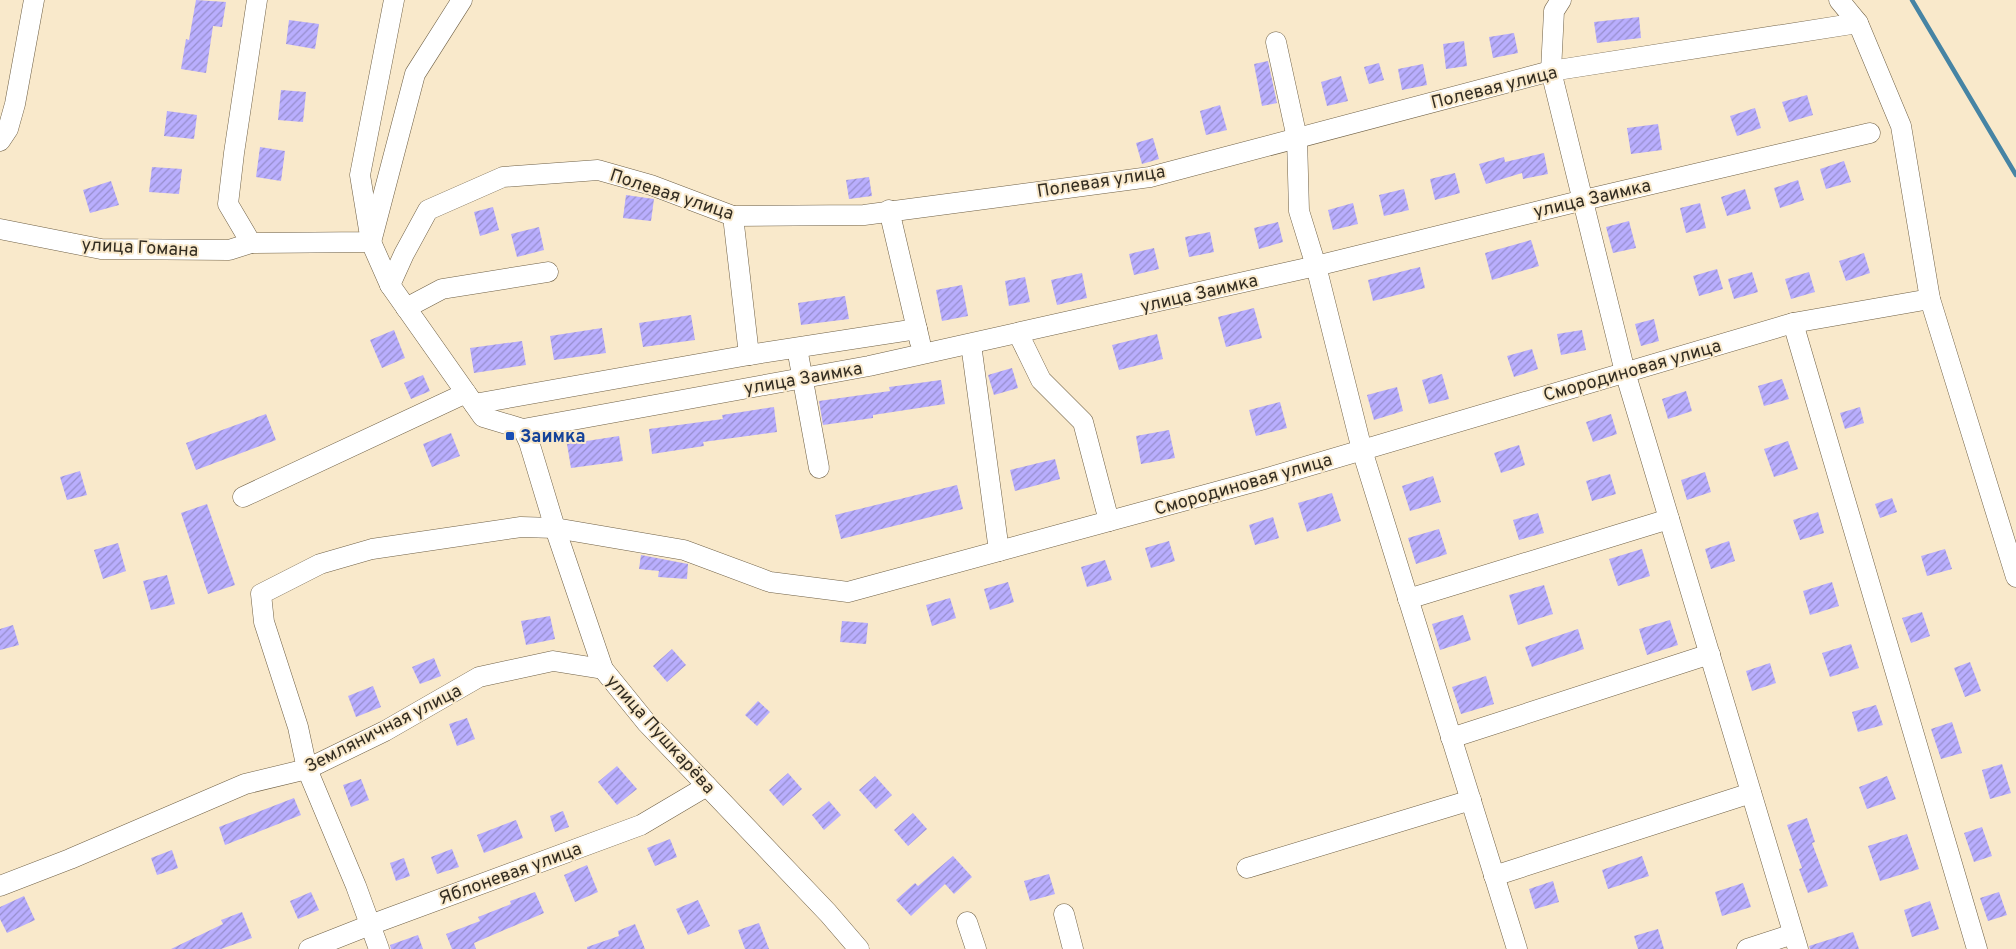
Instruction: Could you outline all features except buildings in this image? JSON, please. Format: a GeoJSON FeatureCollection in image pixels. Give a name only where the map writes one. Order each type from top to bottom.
{"type":"FeatureCollection","features":[{"type":"Feature","properties":{"kind":"street"},"geometry":{"type":"LineString","coordinates":[[0,141],[8,129],[15,104],[34,0]]}},
{"type":"Feature","properties":{"kind":"street"},"geometry":{"type":"LineString","coordinates":[[251,243],[228,204],[257,0]]}},
{"type":"Feature","properties":{"kind":"street"},"geometry":{"type":"LineString","coordinates":[[394,0],[360,176],[372,242],[390,286],[475,405],[523,429]]}},
{"type":"Feature","properties":{"kind":"street"},"geometry":{"type":"LineString","coordinates":[[372,242],[415,74],[462,0]]}},
{"type":"Feature","properties":{"kind":"street"},"geometry":{"type":"LineString","coordinates":[[1561,0],[1554,10],[1551,71],[1625,372],[1796,941],[1747,949]]}},
{"type":"Feature","properties":{"kind":"street"},"geometry":{"type":"LineString","coordinates":[[1839,0],[1858,23],[1901,126],[1930,299],[2016,577]]}},
{"type":"Feature","properties":{"kind":"street","name":"Полевая улица"},"geometry":{"type":"LineString","coordinates":[[390,286],[404,254],[428,210],[503,177],[598,170],[651,185],[733,216],[864,215],[889,210],[1150,177],[1551,71],[1858,23]]}},
{"type":"Feature","properties":{"kind":"street"},"geometry":{"type":"LineString","coordinates":[[1276,42],[1297,138],[1298,211],[1316,266],[1362,450],[1517,949]]}},
{"type":"Feature","properties":{"kind":"street","name":"улица Заимка"},"geometry":{"type":"LineString","coordinates":[[523,429],[802,378],[970,344],[1316,266],[1584,200],[1870,133]]}},
{"type":"Feature","properties":{"kind":"street"},"geometry":{"type":"LineString","coordinates":[[889,210],[923,354]]}},
{"type":"Feature","properties":{"kind":"street"},"geometry":{"type":"LineString","coordinates":[[733,216],[749,355]]}},
{"type":"Feature","properties":{"kind":"street","name":"улица Гомана"},"geometry":{"type":"LineString","coordinates":[[0,229],[101,249],[229,250],[251,243],[372,242]]}},
{"type":"Feature","properties":{"kind":"street"},"geometry":{"type":"LineString","coordinates":[[406,308],[442,289],[548,272]]}},
{"type":"Feature","properties":{"kind":"street","name":"Смородиновая улица"},"geometry":{"type":"LineString","coordinates":[[307,770],[298,727],[264,622],[261,594],[320,564],[372,550],[521,527],[555,528],[684,550],[770,582],[848,592],[1362,450],[1793,323],[1930,299]]}},
{"type":"Feature","properties":{"kind":"street"},"geometry":{"type":"LineString","coordinates":[[1793,323],[1977,949]]}},
{"type":"Feature","properties":{"kind":"street"},"geometry":{"type":"LineString","coordinates":[[243,497],[475,405],[749,355],[917,329]]}},
{"type":"Feature","properties":{"kind":"street"},"geometry":{"type":"LineString","coordinates":[[1018,333],[1041,380],[1082,422],[1108,521]]}},
{"type":"Feature","properties":{"kind":"street"},"geometry":{"type":"LineString","coordinates":[[970,344],[999,551]]}},
{"type":"Feature","properties":{"kind":"street"},"geometry":{"type":"LineString","coordinates":[[797,348],[819,468]]}},
{"type":"Feature","properties":{"kind":"street","name":"улица Пушкарёва"},"geometry":{"type":"LineString","coordinates":[[523,429],[529,442],[555,528],[603,669],[646,722],[828,913],[859,949]]}},
{"type":"Feature","properties":{"kind":"street"},"geometry":{"type":"LineString","coordinates":[[1408,599],[1669,519]]}},
{"type":"Feature","properties":{"kind":"street"},"geometry":{"type":"LineString","coordinates":[[1451,738],[1710,654]]}},
{"type":"Feature","properties":{"kind":"street","name":"Земляничная улица"},"geometry":{"type":"LineString","coordinates":[[0,886],[70,859],[244,784],[307,770],[384,731],[479,677],[553,661],[603,669]]}},
{"type":"Feature","properties":{"kind":"street"},"geometry":{"type":"LineString","coordinates":[[307,770],[356,886],[379,949]]}},
{"type":"Feature","properties":{"kind":"street","name":"Яблоневая улица"},"geometry":{"type":"LineString","coordinates":[[309,949],[641,825],[707,786]]}},
{"type":"Feature","properties":{"kind":"street"},"geometry":{"type":"LineString","coordinates":[[1494,876],[1751,793]]}},
{"type":"Feature","properties":{"kind":"street"},"geometry":{"type":"LineString","coordinates":[[1247,868],[1470,800]]}},
{"type":"Feature","properties":{"kind":"street"},"geometry":{"type":"LineString","coordinates":[[1064,914],[1073,949]]}},
{"type":"Feature","properties":{"kind":"street"},"geometry":{"type":"LineString","coordinates":[[967,922],[976,949]]}},
{"type":"Feature","properties":{"kind":"waterway"},"geometry":{"type":"LineString","coordinates":[[1912,0],[2016,175]]}},
{"type":"Feature","properties":{"kind":"place","name":"Заимка"},"geometry":{"type":"Point","coordinates":[510,436]}}]}
